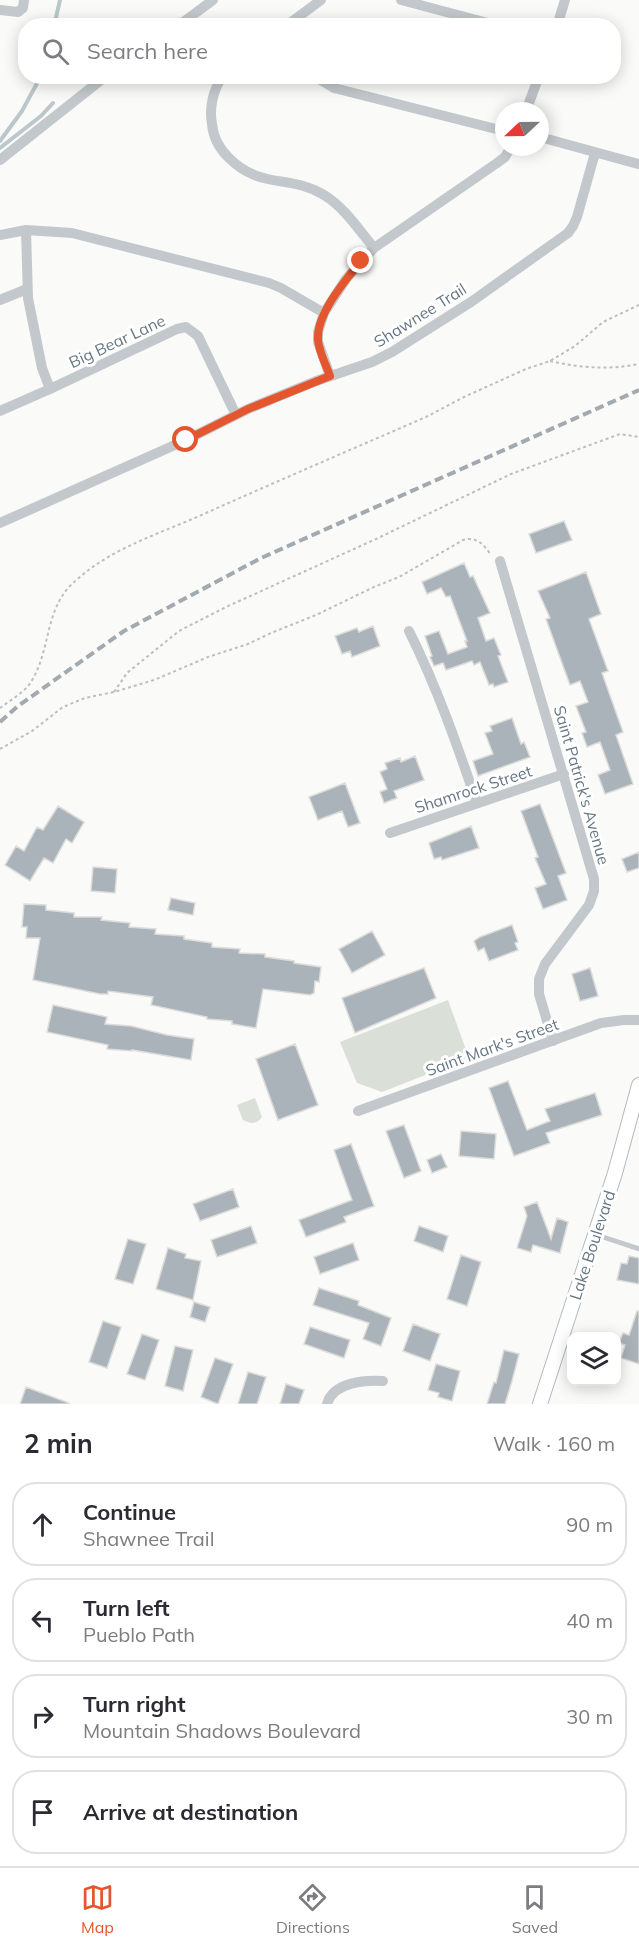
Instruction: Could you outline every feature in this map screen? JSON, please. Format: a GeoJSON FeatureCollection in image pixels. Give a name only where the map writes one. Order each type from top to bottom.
{"type":"FeatureCollection","features":[{"type":"Feature","properties":{"kind":"main road","name":"Lake Boulevard"},"geometry":{"type":"LineString","coordinates":[[540,1404],[627,1133],[639,1085]]}},
{"type":"Feature","properties":{"kind":"street"},"geometry":{"type":"LineString","coordinates":[[0,10],[18,12],[23,8],[24,0]]}},
{"type":"Feature","properties":{"kind":"street"},"geometry":{"type":"LineString","coordinates":[[189,18],[213,0]]}},
{"type":"Feature","properties":{"kind":"street"},"geometry":{"type":"LineString","coordinates":[[297,18],[321,0]]}},
{"type":"Feature","properties":{"kind":"street"},"geometry":{"type":"LineString","coordinates":[[401,0],[469,18]]}},
{"type":"Feature","properties":{"kind":"street"},"geometry":{"type":"LineString","coordinates":[[559,18],[565,0]]}},
{"type":"Feature","properties":{"kind":"street"},"geometry":{"type":"LineString","coordinates":[[0,160],[96,84]]}},
{"type":"Feature","properties":{"kind":"street"},"geometry":{"type":"LineString","coordinates":[[218,84],[213,95],[211,119],[214,134],[224,153],[249,174],[308,187],[324,195],[351,219],[374,248]]}},
{"type":"Feature","properties":{"kind":"street"},"geometry":{"type":"LineString","coordinates":[[327,84],[353,93],[495,128]]}},
{"type":"Feature","properties":{"kind":"street"},"geometry":{"type":"LineString","coordinates":[[529,102],[535,84]]}},
{"type":"Feature","properties":{"kind":"street"},"geometry":{"type":"LineString","coordinates":[[549,140],[638,164]]}},
{"type":"Feature","properties":{"kind":"street","name":"Shawnee Trail"},"geometry":{"type":"LineString","coordinates":[[0,523],[176,445],[236,415],[330,376],[372,362],[408,343],[471,302],[568,233],[577,217],[595,153]]}},
{"type":"Feature","properties":{"kind":"street"},"geometry":{"type":"LineString","coordinates":[[330,376],[318,342],[318,332],[324,313],[346,279],[374,248],[506,156]]}},
{"type":"Feature","properties":{"kind":"street"},"geometry":{"type":"LineString","coordinates":[[0,235],[26,230],[72,233],[269,283],[324,313]]}},
{"type":"Feature","properties":{"kind":"street"},"geometry":{"type":"LineString","coordinates":[[26,230],[27,289],[42,368],[50,390]]}},
{"type":"Feature","properties":{"kind":"street"},"geometry":{"type":"LineString","coordinates":[[0,300],[27,289]]}},
{"type":"Feature","properties":{"kind":"street","name":"Big Bear Lane"},"geometry":{"type":"LineString","coordinates":[[0,411],[50,390],[177,329],[186,327],[198,336],[236,415]]}},
{"type":"Feature","properties":{"kind":"street","name":"Saint Patrick's Avenue"},"geometry":{"type":"LineString","coordinates":[[500,561],[594,879],[594,891],[589,905],[541,971],[538,988],[553,1041]]}},
{"type":"Feature","properties":{"kind":"street"},"geometry":{"type":"LineString","coordinates":[[409,631],[429,671],[477,803]]}},
{"type":"Feature","properties":{"kind":"street","name":"Shamrock Street"},"geometry":{"type":"LineString","coordinates":[[390,832],[564,774]]}},
{"type":"Feature","properties":{"kind":"street","name":"Saint Mark's Street"},"geometry":{"type":"LineString","coordinates":[[358,1111],[601,1023],[639,1020]]}},
{"type":"Feature","properties":{"kind":"street"},"geometry":{"type":"LineString","coordinates":[[327,1404],[328,1398],[345,1386],[363,1381],[384,1381]]}},
{"type":"Feature","properties":{"kind":"lane"},"geometry":{"type":"LineString","coordinates":[[595,1235],[639,1249]]}},
{"type":"Feature","properties":{"kind":"path"},"geometry":{"type":"LineString","coordinates":[[0,708],[30,683],[41,658],[55,608],[63,595],[84,573],[101,561],[148,537],[426,417],[526,369],[550,361],[575,346],[603,322],[639,305]]}},
{"type":"Feature","properties":{"kind":"path"},"geometry":{"type":"LineString","coordinates":[[550,361],[597,368],[639,364]]}},
{"type":"Feature","properties":{"kind":"path"},"geometry":{"type":"LineString","coordinates":[[114,692],[127,673],[178,631],[226,607],[387,534],[511,474],[620,434],[639,437]]}},
{"type":"Feature","properties":{"kind":"path"},"geometry":{"type":"LineString","coordinates":[[0,748],[32,731],[63,707],[85,698],[154,680],[208,657],[248,644],[399,577],[463,540],[474,539],[480,542],[492,556],[500,561]]}},
{"type":"Feature","properties":{"kind":"shaded area"},"geometry":{"type":"Polygon","coordinates":[[[448,1000],[469,1058],[382,1092],[357,1083],[340,1042],[448,1000]]]}},
{"type":"Feature","properties":{"kind":"shaded area"},"geometry":{"type":"Polygon","coordinates":[[[255,1098],[262,1117],[255,1123],[251,1123],[243,1120],[237,1105],[255,1098]]]}},
{"type":"Feature","properties":{"kind":"building"},"geometry":{"type":"Polygon","coordinates":[[[564,521],[572,540],[536,553],[529,534],[564,521]]]}},
{"type":"Feature","properties":{"kind":"building"},"geometry":{"type":"Polygon","coordinates":[[[464,563],[470,577],[473,576],[490,613],[478,618],[486,641],[494,638],[508,682],[494,687],[493,684],[489,685],[480,662],[474,665],[472,661],[446,670],[443,663],[434,666],[430,657],[432,656],[425,636],[439,631],[448,654],[467,647],[465,641],[467,641],[450,596],[446,597],[441,588],[427,594],[422,582],[464,563]]]}},
{"type":"Feature","properties":{"kind":"building"},"geometry":{"type":"Polygon","coordinates":[[[586,572],[601,614],[589,619],[608,671],[602,673],[623,732],[616,735],[633,784],[605,794],[598,775],[610,770],[600,742],[587,747],[582,733],[586,732],[576,706],[588,702],[580,681],[570,685],[546,619],[550,618],[538,591],[586,572]]]}},
{"type":"Feature","properties":{"kind":"building"},"geometry":{"type":"Polygon","coordinates":[[[373,626],[380,646],[352,657],[350,651],[342,654],[335,636],[357,628],[359,632],[373,626]]]}},
{"type":"Feature","properties":{"kind":"building"},"geometry":{"type":"Polygon","coordinates":[[[512,718],[521,744],[524,742],[530,757],[478,776],[473,761],[493,754],[485,733],[492,731],[490,726],[512,718]]]}},
{"type":"Feature","properties":{"kind":"building"},"geometry":{"type":"Polygon","coordinates":[[[415,756],[424,780],[394,791],[397,798],[384,803],[380,792],[387,789],[380,772],[387,769],[385,763],[400,758],[401,762],[415,756]]]}},
{"type":"Feature","properties":{"kind":"building"},"geometry":{"type":"Polygon","coordinates":[[[345,783],[360,823],[348,827],[342,811],[318,820],[309,797],[345,783]]]}},
{"type":"Feature","properties":{"kind":"building"},"geometry":{"type":"Polygon","coordinates":[[[540,804],[566,873],[558,876],[567,900],[543,909],[535,888],[546,884],[535,858],[538,857],[521,811],[540,804]]]}},
{"type":"Feature","properties":{"kind":"building"},"geometry":{"type":"Polygon","coordinates":[[[58,806],[84,822],[72,843],[66,839],[53,863],[44,858],[30,881],[5,865],[16,846],[24,851],[37,827],[43,830],[58,806]]]}},
{"type":"Feature","properties":{"kind":"building"},"geometry":{"type":"Polygon","coordinates":[[[471,826],[479,848],[442,860],[441,857],[434,859],[429,843],[471,826]]]}},
{"type":"Feature","properties":{"kind":"building"},"geometry":{"type":"Polygon","coordinates":[[[639,852],[639,868],[627,872],[622,859],[639,852]]]}},
{"type":"Feature","properties":{"kind":"building"},"geometry":{"type":"Polygon","coordinates":[[[93,867],[117,869],[115,893],[91,891],[93,867]]]}},
{"type":"Feature","properties":{"kind":"building"},"geometry":{"type":"Polygon","coordinates":[[[171,898],[195,903],[193,915],[168,910],[171,898]]]}},
{"type":"Feature","properties":{"kind":"building"},"geometry":{"type":"Polygon","coordinates":[[[24,904],[46,905],[46,910],[74,913],[74,917],[102,917],[101,920],[130,923],[129,927],[156,929],[155,934],[184,936],[184,939],[212,943],[212,947],[240,949],[239,953],[265,954],[265,957],[321,967],[319,982],[315,981],[314,993],[310,995],[263,989],[256,1028],[151,1005],[153,997],[108,991],[108,994],[100,994],[33,980],[40,938],[26,938],[27,927],[22,927],[24,904]]]}},
{"type":"Feature","properties":{"kind":"building"},"geometry":{"type":"Polygon","coordinates":[[[512,925],[518,942],[515,943],[518,950],[489,961],[484,948],[478,951],[474,941],[512,925]]]}},
{"type":"Feature","properties":{"kind":"building"},"geometry":{"type":"Polygon","coordinates":[[[372,931],[385,955],[352,973],[339,949],[372,931]]]}},
{"type":"Feature","properties":{"kind":"building"},"geometry":{"type":"Polygon","coordinates":[[[424,968],[436,998],[355,1033],[342,998],[424,968]]]}},
{"type":"Feature","properties":{"kind":"building"},"geometry":{"type":"Polygon","coordinates":[[[590,968],[598,996],[580,1001],[572,974],[590,968]]]}},
{"type":"Feature","properties":{"kind":"building"},"geometry":{"type":"Polygon","coordinates":[[[53,1005],[107,1017],[105,1024],[131,1026],[194,1039],[191,1060],[132,1050],[107,1049],[108,1045],[47,1032],[53,1005]]]}},
{"type":"Feature","properties":{"kind":"building"},"geometry":{"type":"Polygon","coordinates":[[[295,1044],[318,1105],[278,1120],[256,1059],[295,1044]]]}},
{"type":"Feature","properties":{"kind":"building"},"geometry":{"type":"Polygon","coordinates":[[[508,1081],[527,1130],[550,1121],[545,1109],[595,1093],[602,1115],[546,1133],[550,1143],[514,1156],[489,1088],[508,1081]]]}},
{"type":"Feature","properties":{"kind":"building"},"geometry":{"type":"Polygon","coordinates":[[[404,1125],[421,1171],[404,1178],[386,1131],[404,1125]]]}},
{"type":"Feature","properties":{"kind":"building"},"geometry":{"type":"Polygon","coordinates":[[[461,1131],[496,1134],[494,1159],[459,1156],[461,1131]]]}},
{"type":"Feature","properties":{"kind":"building"},"geometry":{"type":"Polygon","coordinates":[[[351,1144],[374,1206],[344,1217],[346,1222],[306,1237],[299,1220],[352,1200],[334,1150],[351,1144]]]}},
{"type":"Feature","properties":{"kind":"building"},"geometry":{"type":"Polygon","coordinates":[[[441,1154],[447,1167],[432,1173],[427,1160],[441,1154]]]}},
{"type":"Feature","properties":{"kind":"building"},"geometry":{"type":"Polygon","coordinates":[[[233,1189],[239,1207],[200,1221],[193,1204],[233,1189]]]}},
{"type":"Feature","properties":{"kind":"building"},"geometry":{"type":"Polygon","coordinates":[[[537,1202],[551,1239],[557,1218],[568,1222],[560,1253],[533,1245],[531,1252],[517,1248],[527,1216],[524,1207],[537,1202]]]}},
{"type":"Feature","properties":{"kind":"building"},"geometry":{"type":"Polygon","coordinates":[[[251,1226],[257,1243],[217,1257],[211,1240],[251,1226]]]}},
{"type":"Feature","properties":{"kind":"building"},"geometry":{"type":"Polygon","coordinates":[[[419,1226],[448,1236],[443,1252],[414,1241],[419,1226]]]}},
{"type":"Feature","properties":{"kind":"building"},"geometry":{"type":"Polygon","coordinates":[[[128,1239],[146,1244],[133,1284],[115,1279],[128,1239]]]}},
{"type":"Feature","properties":{"kind":"building"},"geometry":{"type":"Polygon","coordinates":[[[353,1243],[359,1260],[320,1274],[314,1257],[353,1243]]]}},
{"type":"Feature","properties":{"kind":"building"},"geometry":{"type":"Polygon","coordinates":[[[168,1248],[186,1254],[185,1258],[201,1261],[193,1300],[156,1289],[168,1248]]]}},
{"type":"Feature","properties":{"kind":"building"},"geometry":{"type":"Polygon","coordinates":[[[461,1255],[481,1262],[467,1306],[447,1299],[461,1255]]]}},
{"type":"Feature","properties":{"kind":"building"},"geometry":{"type":"Polygon","coordinates":[[[629,1256],[639,1258],[639,1284],[617,1280],[621,1263],[627,1264],[629,1256]]]}},
{"type":"Feature","properties":{"kind":"building"},"geometry":{"type":"Polygon","coordinates":[[[319,1288],[359,1301],[358,1305],[391,1318],[381,1346],[363,1339],[369,1323],[313,1305],[319,1288]]]}},
{"type":"Feature","properties":{"kind":"building"},"geometry":{"type":"Polygon","coordinates":[[[194,1302],[210,1307],[205,1322],[190,1317],[194,1302]]]}},
{"type":"Feature","properties":{"kind":"building"},"geometry":{"type":"Polygon","coordinates":[[[637,1311],[639,1312],[639,1364],[621,1358],[625,1345],[621,1344],[621,1338],[623,1333],[629,1335],[637,1311]]]}},
{"type":"Feature","properties":{"kind":"building"},"geometry":{"type":"Polygon","coordinates":[[[103,1321],[121,1327],[107,1368],[89,1362],[103,1321]]]}},
{"type":"Feature","properties":{"kind":"building"},"geometry":{"type":"Polygon","coordinates":[[[413,1324],[440,1334],[430,1361],[403,1351],[413,1324]]]}},
{"type":"Feature","properties":{"kind":"building"},"geometry":{"type":"Polygon","coordinates":[[[310,1327],[350,1340],[344,1358],[304,1344],[310,1327]]]}},
{"type":"Feature","properties":{"kind":"building"},"geometry":{"type":"Polygon","coordinates":[[[142,1334],[159,1340],[145,1380],[127,1374],[142,1334]]]}},
{"type":"Feature","properties":{"kind":"building"},"geometry":{"type":"Polygon","coordinates":[[[175,1346],[193,1350],[183,1391],[165,1386],[175,1346]]]}},
{"type":"Feature","properties":{"kind":"building"},"geometry":{"type":"Polygon","coordinates":[[[504,1350],[519,1354],[505,1404],[487,1404],[494,1382],[496,1383],[504,1350]]]}},
{"type":"Feature","properties":{"kind":"building"},"geometry":{"type":"Polygon","coordinates":[[[215,1358],[233,1364],[218,1404],[201,1397],[215,1358]]]}},
{"type":"Feature","properties":{"kind":"building"},"geometry":{"type":"Polygon","coordinates":[[[436,1364],[460,1371],[452,1401],[438,1397],[439,1393],[428,1390],[436,1364]]]}},
{"type":"Feature","properties":{"kind":"building"},"geometry":{"type":"Polygon","coordinates":[[[248,1372],[266,1377],[257,1404],[238,1404],[248,1372]]]}},
{"type":"Feature","properties":{"kind":"building"},"geometry":{"type":"Polygon","coordinates":[[[286,1384],[304,1390],[299,1404],[280,1404],[286,1384]]]}},
{"type":"Feature","properties":{"kind":"building"},"geometry":{"type":"Polygon","coordinates":[[[26,1387],[69,1403],[69,1404],[20,1404],[26,1387]]]}},
{"type":"Feature","properties":{"kind":"waterway"},"geometry":{"type":"LineString","coordinates":[[56,18],[60,0]]}},
{"type":"Feature","properties":{"kind":"waterway"},"geometry":{"type":"LineString","coordinates":[[0,141],[22,111],[37,84]]}},
{"type":"Feature","properties":{"kind":"waterway"},"geometry":{"type":"LineString","coordinates":[[0,148],[41,116],[53,103]]}},
{"type":"Feature","properties":{"kind":"railway"},"geometry":{"type":"LineString","coordinates":[[0,722],[18,706],[124,631],[261,558],[639,390]]}},
{"type":"Feature","properties":{"kind":"route"},"geometry":{"type":"LineString","coordinates":[[186,440],[248,409],[330,376],[318,342],[320,322],[346,279],[361,261]]}}]}
